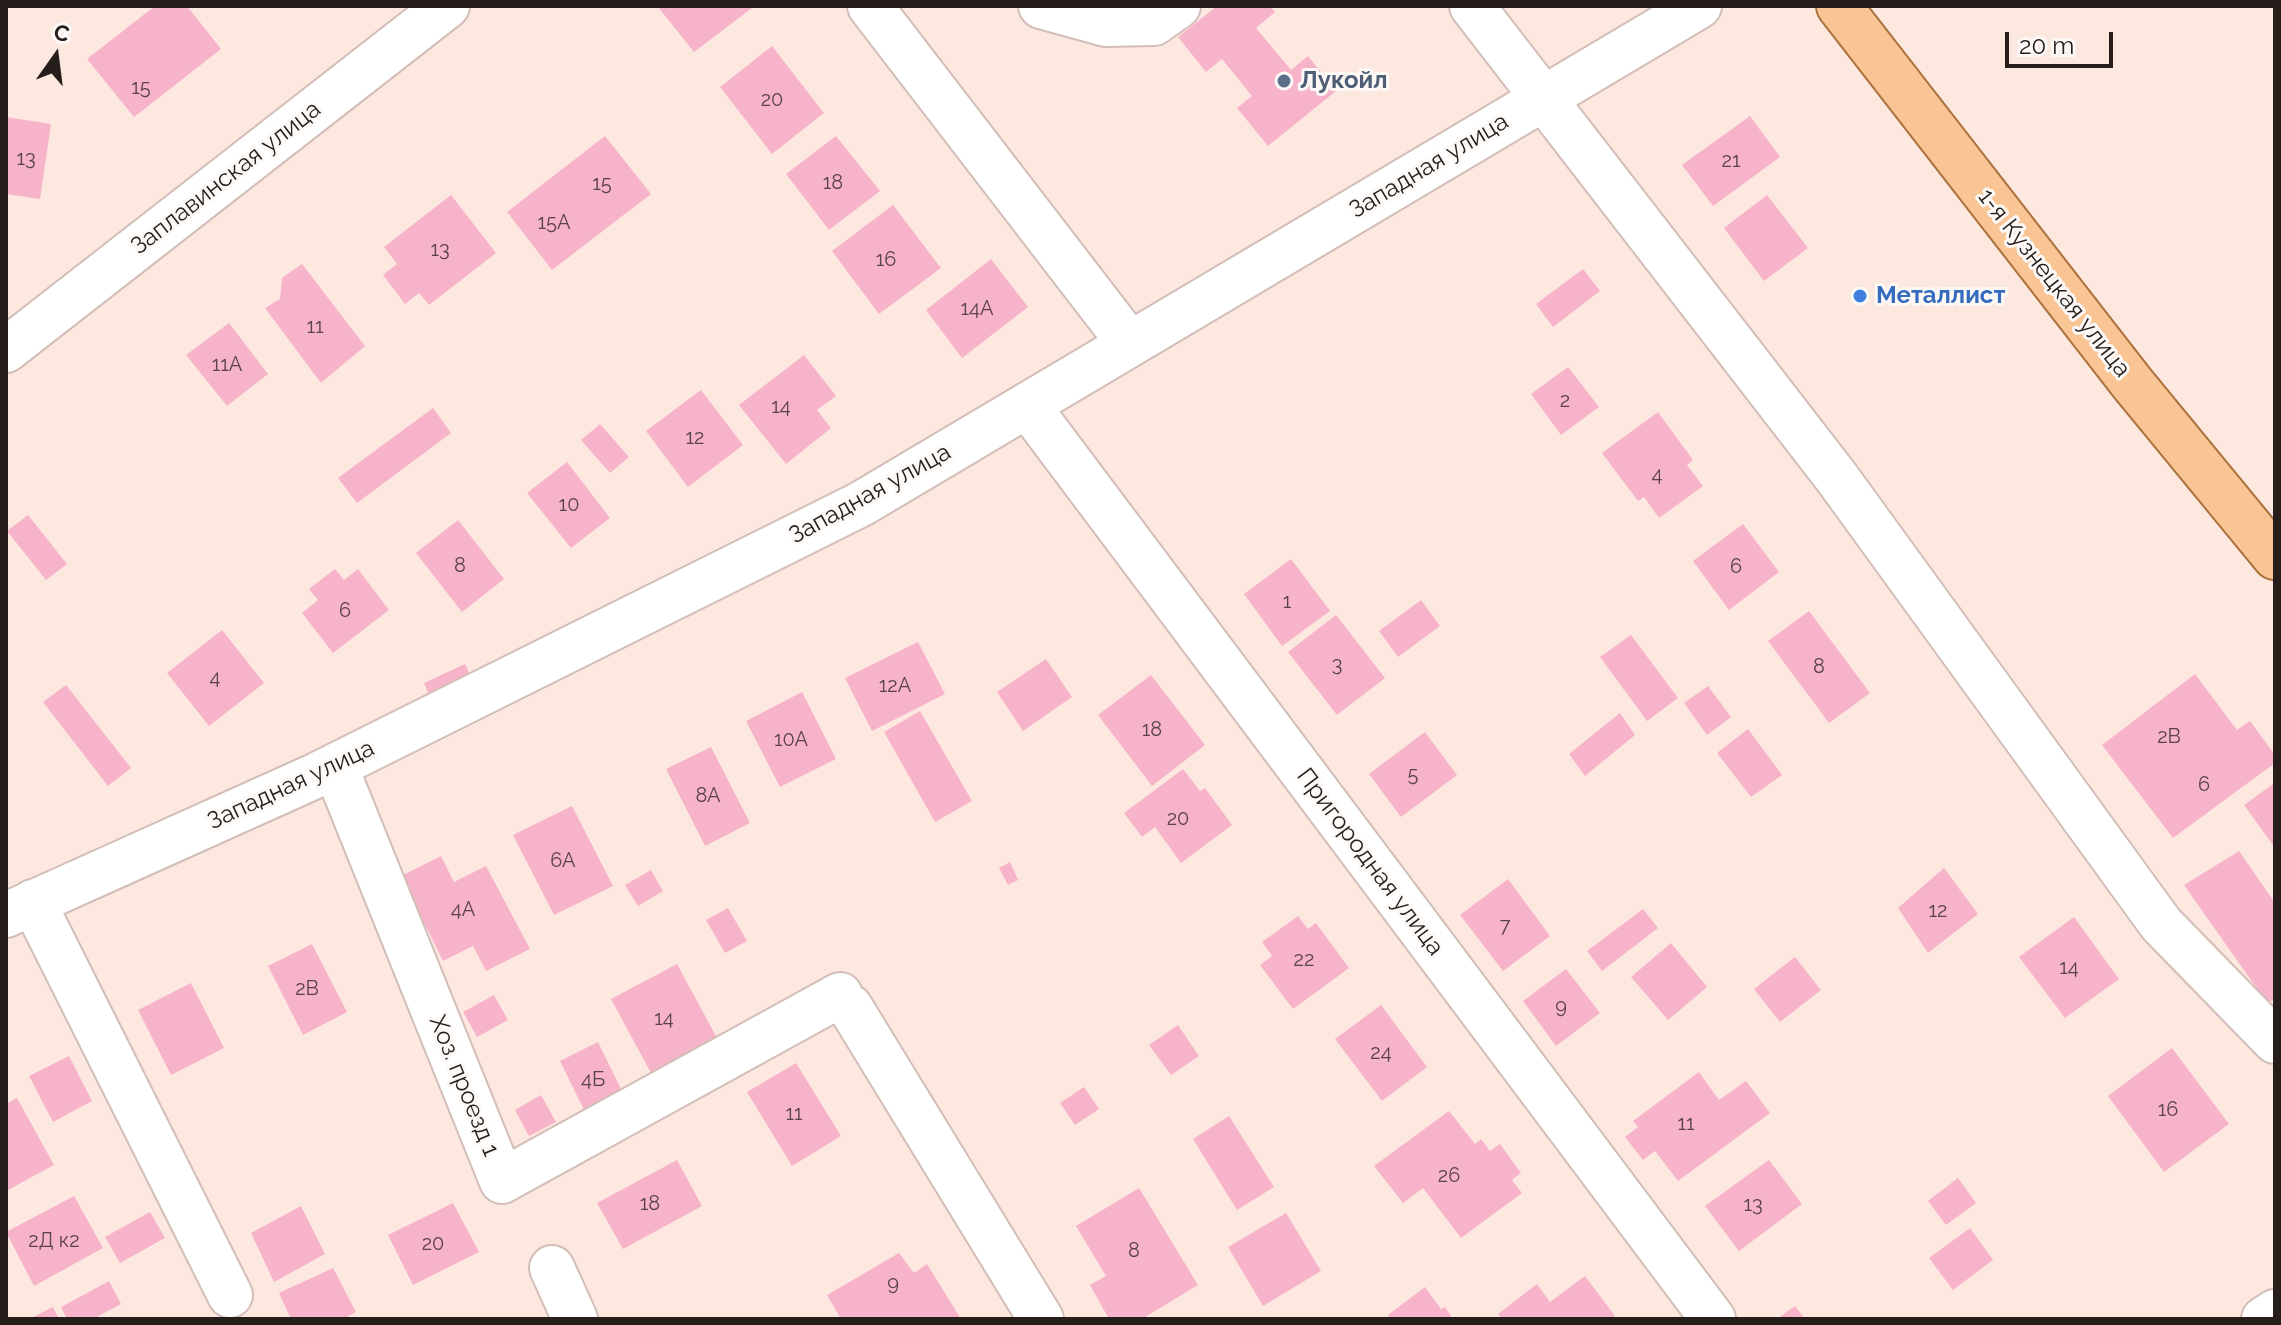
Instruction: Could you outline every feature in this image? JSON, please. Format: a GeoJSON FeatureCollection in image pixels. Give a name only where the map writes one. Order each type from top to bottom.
{"type":"FeatureCollection","features":[{"type":"Feature","properties":{"kind":"main road","name":"1-я Кузнецкая улица"},"geometry":{"type":"LineString","coordinates":[[1839,6],[2132,383],[2275,557]]}},
{"type":"Feature","properties":{"kind":"street","name":"Заплавинская улица"},"geometry":{"type":"LineString","coordinates":[[6,350],[447,6]]}},
{"type":"Feature","properties":{"kind":"street"},"geometry":{"type":"LineString","coordinates":[[870,6],[1130,344]]}},
{"type":"Feature","properties":{"kind":"street"},"geometry":{"type":"LineString","coordinates":[[1041,6],[1106,24],[1154,23],[1178,6]]}},
{"type":"Feature","properties":{"kind":"street"},"geometry":{"type":"LineString","coordinates":[[1472,6],[1837,478],[2161,924],[2275,1041]]}},
{"type":"Feature","properties":{"kind":"street","name":"Западная улица"},"geometry":{"type":"LineString","coordinates":[[20,909],[335,766],[861,504],[1699,6]]}},
{"type":"Feature","properties":{"kind":"street","name":"Пригородная улица"},"geometry":{"type":"LineString","coordinates":[[1027,405],[1713,1319]]}},
{"type":"Feature","properties":{"kind":"street","name":"Хоз. проезд 1"},"geometry":{"type":"LineString","coordinates":[[335,766],[502,1181],[845,1001],[1041,1319]]}},
{"type":"Feature","properties":{"kind":"street"},"geometry":{"type":"LineString","coordinates":[[20,909],[230,1295]]}},
{"type":"Feature","properties":{"kind":"street"},"geometry":{"type":"LineString","coordinates":[[552,1268],[575,1319]]}},
{"type":"Feature","properties":{"kind":"street"},"geometry":{"type":"LineString","coordinates":[[2264,1319],[2275,1312]]}},
{"type":"Feature","properties":{"kind":"building"},"geometry":{"type":"Polygon","coordinates":[[[155,6],[187,6],[221,49],[134,117],[87,59],[155,6]]]}},
{"type":"Feature","properties":{"kind":"building"},"geometry":{"type":"Polygon","coordinates":[[[660,6],[751,6],[752,8],[694,52],[660,6]]]}},
{"type":"Feature","properties":{"kind":"building","name":"Лукойл"},"geometry":{"type":"Polygon","coordinates":[[[1217,6],[1270,6],[1275,12],[1256,28],[1291,70],[1308,56],[1336,91],[1268,146],[1237,108],[1252,96],[1222,59],[1206,72],[1178,37],[1217,6]]]}},
{"type":"Feature","properties":{"kind":"building"},"geometry":{"type":"Polygon","coordinates":[[[772,46],[824,113],[772,154],[720,87],[772,46]]]}},
{"type":"Feature","properties":{"kind":"building"},"geometry":{"type":"Polygon","coordinates":[[[1750,116],[1780,157],[1713,206],[1682,165],[1750,116]]]}},
{"type":"Feature","properties":{"kind":"building"},"geometry":{"type":"Polygon","coordinates":[[[6,117],[51,124],[40,199],[6,194],[6,117]]]}},
{"type":"Feature","properties":{"kind":"building"},"geometry":{"type":"Polygon","coordinates":[[[605,136],[651,194],[552,270],[507,212],[605,136]]]}},
{"type":"Feature","properties":{"kind":"building"},"geometry":{"type":"Polygon","coordinates":[[[836,136],[880,191],[829,230],[786,174],[836,136]]]}},
{"type":"Feature","properties":{"kind":"building"},"geometry":{"type":"Polygon","coordinates":[[[451,195],[496,253],[429,305],[419,293],[405,304],[383,275],[397,264],[384,247],[451,195]]]}},
{"type":"Feature","properties":{"kind":"building"},"geometry":{"type":"Polygon","coordinates":[[[1767,195],[1808,248],[1764,281],[1724,228],[1767,195]]]}},
{"type":"Feature","properties":{"kind":"building"},"geometry":{"type":"Polygon","coordinates":[[[893,205],[941,268],[879,314],[832,251],[893,205]]]}},
{"type":"Feature","properties":{"kind":"building"},"geometry":{"type":"Polygon","coordinates":[[[991,259],[1028,307],[962,358],[926,310],[991,259]]]}},
{"type":"Feature","properties":{"kind":"building"},"geometry":{"type":"Polygon","coordinates":[[[302,264],[365,346],[321,383],[265,308],[280,299],[282,278],[302,264]]]}},
{"type":"Feature","properties":{"kind":"building"},"geometry":{"type":"Polygon","coordinates":[[[1583,269],[1600,291],[1553,327],[1536,304],[1583,269]]]}},
{"type":"Feature","properties":{"kind":"building"},"geometry":{"type":"Polygon","coordinates":[[[229,323],[268,374],[227,406],[186,355],[229,323]]]}},
{"type":"Feature","properties":{"kind":"building"},"geometry":{"type":"Polygon","coordinates":[[[804,355],[836,396],[817,410],[831,428],[786,464],[739,405],[804,355]]]}},
{"type":"Feature","properties":{"kind":"building"},"geometry":{"type":"Polygon","coordinates":[[[1568,367],[1599,407],[1561,435],[1531,394],[1568,367]]]}},
{"type":"Feature","properties":{"kind":"building"},"geometry":{"type":"Polygon","coordinates":[[[701,390],[743,445],[688,487],[646,431],[701,390]]]}},
{"type":"Feature","properties":{"kind":"building"},"geometry":{"type":"Polygon","coordinates":[[[433,408],[451,433],[357,503],[338,478],[433,408]]]}},
{"type":"Feature","properties":{"kind":"building"},"geometry":{"type":"Polygon","coordinates":[[[1658,412],[1693,460],[1687,465],[1703,486],[1659,518],[1644,497],[1638,501],[1602,453],[1658,412]]]}},
{"type":"Feature","properties":{"kind":"building"},"geometry":{"type":"Polygon","coordinates":[[[600,424],[629,457],[610,473],[581,440],[600,424]]]}},
{"type":"Feature","properties":{"kind":"building"},"geometry":{"type":"Polygon","coordinates":[[[567,462],[610,518],[571,548],[527,493],[567,462]]]}},
{"type":"Feature","properties":{"kind":"building"},"geometry":{"type":"Polygon","coordinates":[[[28,515],[67,564],[46,580],[7,531],[28,515]]]}},
{"type":"Feature","properties":{"kind":"building"},"geometry":{"type":"Polygon","coordinates":[[[458,520],[504,579],[462,612],[416,553],[458,520]]]}},
{"type":"Feature","properties":{"kind":"building"},"geometry":{"type":"Polygon","coordinates":[[[1743,524],[1779,572],[1729,610],[1693,561],[1743,524]]]}},
{"type":"Feature","properties":{"kind":"building"},"geometry":{"type":"Polygon","coordinates":[[[1291,559],[1330,611],[1282,646],[1244,594],[1291,559]]]}},
{"type":"Feature","properties":{"kind":"building"},"geometry":{"type":"Polygon","coordinates":[[[335,569],[344,580],[358,569],[389,610],[333,653],[302,613],[318,600],[309,589],[335,569]]]}},
{"type":"Feature","properties":{"kind":"building"},"geometry":{"type":"Polygon","coordinates":[[[1421,600],[1440,626],[1398,657],[1379,631],[1421,600]]]}},
{"type":"Feature","properties":{"kind":"building"},"geometry":{"type":"Polygon","coordinates":[[[1809,611],[1870,693],[1829,723],[1768,641],[1809,611]]]}},
{"type":"Feature","properties":{"kind":"building"},"geometry":{"type":"Polygon","coordinates":[[[1336,615],[1385,678],[1337,715],[1288,652],[1336,615]]]}},
{"type":"Feature","properties":{"kind":"building"},"geometry":{"type":"Polygon","coordinates":[[[222,630],[264,683],[209,726],[167,673],[222,630]]]}},
{"type":"Feature","properties":{"kind":"building"},"geometry":{"type":"Polygon","coordinates":[[[1631,635],[1678,698],[1647,721],[1600,657],[1631,635]]]}},
{"type":"Feature","properties":{"kind":"building"},"geometry":{"type":"Polygon","coordinates":[[[918,642],[945,694],[872,731],[845,678],[918,642]]]}},
{"type":"Feature","properties":{"kind":"building"},"geometry":{"type":"Polygon","coordinates":[[[1046,659],[1072,697],[1023,731],[997,692],[1046,659]]]}},
{"type":"Feature","properties":{"kind":"building"},"geometry":{"type":"Polygon","coordinates":[[[465,664],[474,683],[432,702],[424,683],[465,664]]]}},
{"type":"Feature","properties":{"kind":"building"},"geometry":{"type":"Polygon","coordinates":[[[2195,674],[2237,730],[2250,721],[2275,755],[2275,763],[2173,838],[2102,745],[2195,674]]]}},
{"type":"Feature","properties":{"kind":"building"},"geometry":{"type":"Polygon","coordinates":[[[1151,675],[1205,745],[1152,786],[1098,715],[1151,675]]]}},
{"type":"Feature","properties":{"kind":"building"},"geometry":{"type":"Polygon","coordinates":[[[66,685],[131,768],[108,786],[43,702],[66,685]]]}},
{"type":"Feature","properties":{"kind":"building"},"geometry":{"type":"Polygon","coordinates":[[[1708,686],[1731,717],[1707,735],[1684,703],[1708,686]]]}},
{"type":"Feature","properties":{"kind":"building"},"geometry":{"type":"Polygon","coordinates":[[[802,692],[836,759],[780,787],[746,721],[802,692]]]}},
{"type":"Feature","properties":{"kind":"building"},"geometry":{"type":"Polygon","coordinates":[[[920,711],[972,801],[935,822],[884,732],[920,711]]]}},
{"type":"Feature","properties":{"kind":"building"},"geometry":{"type":"Polygon","coordinates":[[[1620,713],[1635,735],[1585,776],[1569,754],[1620,713]]]}},
{"type":"Feature","properties":{"kind":"building"},"geometry":{"type":"Polygon","coordinates":[[[1748,729],[1782,775],[1751,797],[1717,753],[1748,729]]]}},
{"type":"Feature","properties":{"kind":"building"},"geometry":{"type":"Polygon","coordinates":[[[1425,732],[1457,775],[1401,817],[1369,774],[1425,732]]]}},
{"type":"Feature","properties":{"kind":"building"},"geometry":{"type":"Polygon","coordinates":[[[711,747],[750,823],[705,846],[666,769],[711,747]]]}},
{"type":"Feature","properties":{"kind":"building"},"geometry":{"type":"Polygon","coordinates":[[[1183,769],[1200,791],[1205,788],[1232,825],[1181,863],[1155,827],[1142,837],[1124,813],[1183,769]]]}},
{"type":"Feature","properties":{"kind":"building"},"geometry":{"type":"Polygon","coordinates":[[[2273,784],[2275,787],[2275,848],[2244,805],[2273,784]]]}},
{"type":"Feature","properties":{"kind":"building"},"geometry":{"type":"Polygon","coordinates":[[[572,806],[613,886],[554,915],[513,835],[572,806]]]}},
{"type":"Feature","properties":{"kind":"building"},"geometry":{"type":"Polygon","coordinates":[[[2239,851],[2275,903],[2275,999],[2267,1003],[2184,885],[2239,851]]]}},
{"type":"Feature","properties":{"kind":"building"},"geometry":{"type":"Polygon","coordinates":[[[441,856],[454,882],[486,866],[530,949],[486,971],[473,946],[443,961],[401,876],[441,856]]]}},
{"type":"Feature","properties":{"kind":"building"},"geometry":{"type":"Polygon","coordinates":[[[1010,862],[1018,880],[1008,885],[999,868],[1010,862]]]}},
{"type":"Feature","properties":{"kind":"building"},"geometry":{"type":"Polygon","coordinates":[[[1944,868],[1978,914],[1928,953],[1898,908],[1944,868]]]}},
{"type":"Feature","properties":{"kind":"building"},"geometry":{"type":"Polygon","coordinates":[[[651,870],[663,891],[638,906],[625,885],[651,870]]]}},
{"type":"Feature","properties":{"kind":"building"},"geometry":{"type":"Polygon","coordinates":[[[1508,879],[1550,936],[1503,971],[1460,915],[1508,879]]]}},
{"type":"Feature","properties":{"kind":"building"},"geometry":{"type":"Polygon","coordinates":[[[728,908],[747,941],[725,953],[706,920],[728,908]]]}},
{"type":"Feature","properties":{"kind":"building"},"geometry":{"type":"Polygon","coordinates":[[[1643,909],[1658,928],[1602,971],[1587,951],[1643,909]]]}},
{"type":"Feature","properties":{"kind":"building"},"geometry":{"type":"Polygon","coordinates":[[[1298,916],[1308,929],[1316,923],[1349,968],[1293,1009],[1260,965],[1272,956],[1262,942],[1298,916]]]}},
{"type":"Feature","properties":{"kind":"building"},"geometry":{"type":"Polygon","coordinates":[[[2074,917],[2119,979],[2065,1018],[2019,957],[2074,917]]]}},
{"type":"Feature","properties":{"kind":"building"},"geometry":{"type":"Polygon","coordinates":[[[1671,943],[1707,987],[1668,1020],[1631,977],[1671,943]]]}},
{"type":"Feature","properties":{"kind":"building"},"geometry":{"type":"Polygon","coordinates":[[[312,944],[347,1012],[303,1035],[268,966],[312,944]]]}},
{"type":"Feature","properties":{"kind":"building"},"geometry":{"type":"Polygon","coordinates":[[[1795,957],[1821,990],[1780,1022],[1754,989],[1795,957]]]}},
{"type":"Feature","properties":{"kind":"building"},"geometry":{"type":"Polygon","coordinates":[[[677,964],[717,1038],[651,1073],[611,999],[677,964]]]}},
{"type":"Feature","properties":{"kind":"building"},"geometry":{"type":"Polygon","coordinates":[[[1566,969],[1600,1013],[1556,1046],[1523,1001],[1566,969]]]}},
{"type":"Feature","properties":{"kind":"building"},"geometry":{"type":"Polygon","coordinates":[[[191,983],[224,1048],[171,1075],[138,1010],[191,983]]]}},
{"type":"Feature","properties":{"kind":"building"},"geometry":{"type":"Polygon","coordinates":[[[494,995],[508,1020],[477,1037],[463,1012],[494,995]]]}},
{"type":"Feature","properties":{"kind":"building"},"geometry":{"type":"Polygon","coordinates":[[[1381,1005],[1427,1067],[1382,1101],[1335,1039],[1381,1005]]]}},
{"type":"Feature","properties":{"kind":"building"},"geometry":{"type":"Polygon","coordinates":[[[1178,1025],[1199,1056],[1171,1075],[1149,1045],[1178,1025]]]}},
{"type":"Feature","properties":{"kind":"building"},"geometry":{"type":"Polygon","coordinates":[[[598,1042],[626,1099],[588,1118],[560,1061],[598,1042]]]}},
{"type":"Feature","properties":{"kind":"building"},"geometry":{"type":"Polygon","coordinates":[[[2172,1048],[2229,1124],[2164,1172],[2108,1096],[2172,1048]]]}},
{"type":"Feature","properties":{"kind":"building"},"geometry":{"type":"Polygon","coordinates":[[[69,1056],[92,1101],[53,1122],[29,1076],[69,1056]]]}},
{"type":"Feature","properties":{"kind":"building"},"geometry":{"type":"Polygon","coordinates":[[[796,1063],[841,1136],[792,1166],[747,1092],[796,1063]]]}},
{"type":"Feature","properties":{"kind":"building"},"geometry":{"type":"Polygon","coordinates":[[[1699,1072],[1719,1100],[1746,1081],[1770,1113],[1678,1181],[1655,1151],[1643,1160],[1625,1137],[1638,1127],[1633,1121],[1699,1072]]]}},
{"type":"Feature","properties":{"kind":"building"},"geometry":{"type":"Polygon","coordinates":[[[1084,1087],[1099,1109],[1075,1125],[1060,1103],[1084,1087]]]}},
{"type":"Feature","properties":{"kind":"building"},"geometry":{"type":"Polygon","coordinates":[[[541,1095],[556,1122],[529,1136],[515,1110],[541,1095]]]}},
{"type":"Feature","properties":{"kind":"building"},"geometry":{"type":"Polygon","coordinates":[[[17,1098],[54,1165],[6,1191],[6,1104],[17,1098]]]}},
{"type":"Feature","properties":{"kind":"building"},"geometry":{"type":"Polygon","coordinates":[[[1449,1111],[1475,1144],[1481,1139],[1490,1151],[1500,1144],[1521,1173],[1512,1180],[1522,1193],[1461,1238],[1423,1188],[1403,1203],[1374,1166],[1449,1111]]]}},
{"type":"Feature","properties":{"kind":"building"},"geometry":{"type":"Polygon","coordinates":[[[1229,1116],[1274,1187],[1237,1210],[1193,1139],[1229,1116]]]}},
{"type":"Feature","properties":{"kind":"building"},"geometry":{"type":"Polygon","coordinates":[[[677,1160],[702,1206],[623,1249],[597,1203],[677,1160]]]}},
{"type":"Feature","properties":{"kind":"building"},"geometry":{"type":"Polygon","coordinates":[[[1769,1160],[1802,1204],[1739,1251],[1705,1206],[1769,1160]]]}},
{"type":"Feature","properties":{"kind":"building"},"geometry":{"type":"Polygon","coordinates":[[[1958,1178],[1976,1203],[1946,1225],[1928,1201],[1958,1178]]]}},
{"type":"Feature","properties":{"kind":"building"},"geometry":{"type":"Polygon","coordinates":[[[1139,1188],[1198,1285],[1142,1319],[1109,1319],[1090,1285],[1106,1276],[1076,1226],[1139,1188]]]}},
{"type":"Feature","properties":{"kind":"building"},"geometry":{"type":"Polygon","coordinates":[[[74,1196],[103,1248],[34,1286],[6,1232],[74,1196]]]}},
{"type":"Feature","properties":{"kind":"building"},"geometry":{"type":"Polygon","coordinates":[[[453,1203],[479,1252],[413,1285],[388,1235],[453,1203]]]}},
{"type":"Feature","properties":{"kind":"building"},"geometry":{"type":"Polygon","coordinates":[[[301,1206],[325,1254],[274,1282],[251,1233],[301,1206]]]}},
{"type":"Feature","properties":{"kind":"building"},"geometry":{"type":"Polygon","coordinates":[[[150,1212],[165,1238],[120,1263],[105,1237],[150,1212]]]}},
{"type":"Feature","properties":{"kind":"building"},"geometry":{"type":"Polygon","coordinates":[[[1286,1213],[1321,1271],[1263,1306],[1228,1247],[1286,1213]]]}},
{"type":"Feature","properties":{"kind":"building"},"geometry":{"type":"Polygon","coordinates":[[[1970,1228],[1993,1260],[1953,1290],[1929,1258],[1970,1228]]]}},
{"type":"Feature","properties":{"kind":"building"},"geometry":{"type":"Polygon","coordinates":[[[899,1253],[914,1273],[927,1264],[961,1319],[841,1319],[827,1295],[899,1253]]]}},
{"type":"Feature","properties":{"kind":"building"},"geometry":{"type":"Polygon","coordinates":[[[333,1268],[356,1312],[343,1319],[291,1319],[279,1293],[333,1268]]]}},
{"type":"Feature","properties":{"kind":"building"},"geometry":{"type":"Polygon","coordinates":[[[1585,1276],[1615,1316],[1611,1319],[1502,1319],[1498,1314],[1537,1284],[1550,1302],[1585,1276]]]}},
{"type":"Feature","properties":{"kind":"building"},"geometry":{"type":"Polygon","coordinates":[[[109,1281],[121,1304],[93,1319],[67,1319],[61,1307],[109,1281]]]}},
{"type":"Feature","properties":{"kind":"building"},"geometry":{"type":"Polygon","coordinates":[[[1425,1287],[1441,1309],[1445,1307],[1453,1319],[1391,1319],[1388,1315],[1425,1287]]]}},
{"type":"Feature","properties":{"kind":"building"},"geometry":{"type":"Polygon","coordinates":[[[1795,1306],[1805,1319],[1777,1319],[1795,1306]]]}},
{"type":"Feature","properties":{"kind":"building"},"geometry":{"type":"Polygon","coordinates":[[[53,1307],[59,1319],[29,1319],[53,1307]]]}},
{"type":"Feature","properties":{"kind":"place","name":"Лукойл"},"geometry":{"type":"Point","coordinates":[1284,81]}},
{"type":"Feature","properties":{"kind":"place","name":"Металлист"},"geometry":{"type":"Point","coordinates":[1860,296]}}]}
